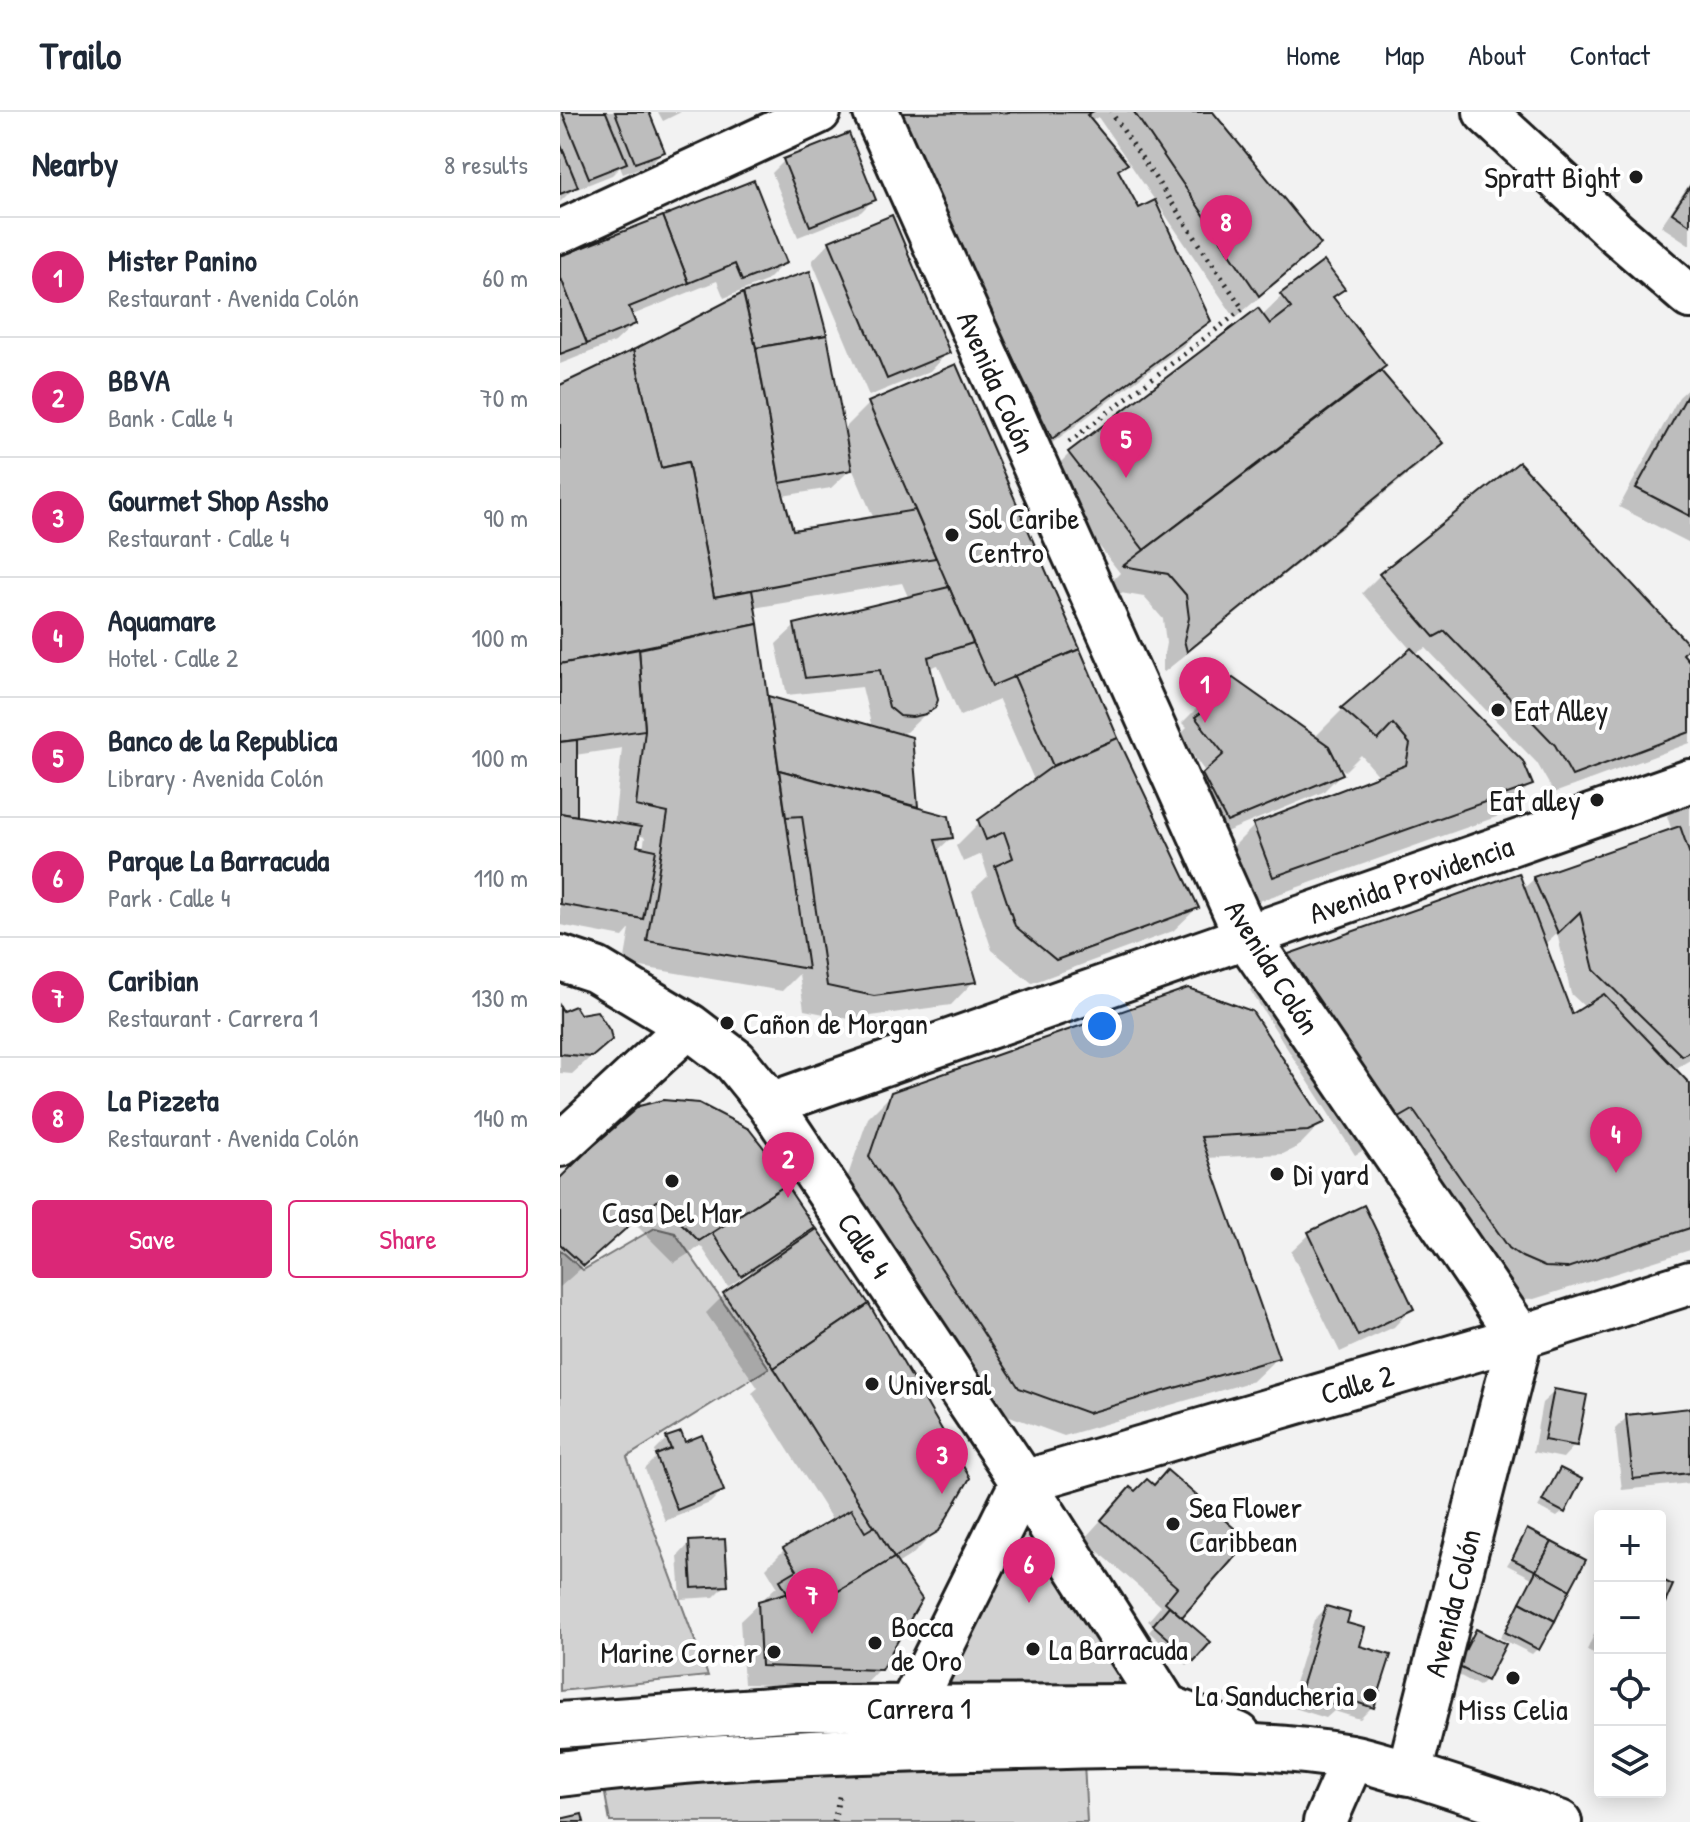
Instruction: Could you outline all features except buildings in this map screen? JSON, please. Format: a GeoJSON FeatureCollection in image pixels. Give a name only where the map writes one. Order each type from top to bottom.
{"type":"FeatureCollection","features":[{"type":"Feature","properties":{"kind":"main road","name":"Avenida Colón"},"geometry":{"type":"LineString","coordinates":[[876,112],[1247,937],[1520,1337],[1409,1773]]}},
{"type":"Feature","properties":{"kind":"main road","name":"Calle 4"},"geometry":{"type":"LineString","coordinates":[[560,958],[596,970],[689,1026],[735,1061],[770,1104],[1023,1482],[1166,1726]]}},
{"type":"Feature","properties":{"kind":"main road"},"geometry":{"type":"LineString","coordinates":[[910,1729],[1023,1482]]}},
{"type":"Feature","properties":{"kind":"main road","name":"Carrera 1"},"geometry":{"type":"LineString","coordinates":[[560,1725],[798,1708],[910,1729]]}},
{"type":"Feature","properties":{"kind":"main road","name":"Carrera 1"},"geometry":{"type":"LineString","coordinates":[[560,1774],[758,1754],[910,1729],[1166,1726],[1271,1747],[1353,1758],[1409,1773]]}},
{"type":"Feature","properties":{"kind":"street"},"geometry":{"type":"LineString","coordinates":[[560,232],[819,112]]}},
{"type":"Feature","properties":{"kind":"street"},"geometry":{"type":"LineString","coordinates":[[1485,112],[1690,297]]}},
{"type":"Feature","properties":{"kind":"street","name":"Avenida Providencia"},"geometry":{"type":"LineString","coordinates":[[770,1104],[1690,781]]}},
{"type":"Feature","properties":{"kind":"street"},"geometry":{"type":"LineString","coordinates":[[560,1145],[689,1026]]}},
{"type":"Feature","properties":{"kind":"street","name":"Calle 2"},"geometry":{"type":"LineString","coordinates":[[1023,1482],[1520,1337],[1690,1283]]}},
{"type":"Feature","properties":{"kind":"street"},"geometry":{"type":"LineString","coordinates":[[1325,1822],[1353,1758]]}},
{"type":"Feature","properties":{"kind":"street","name":"Carrera 1"},"geometry":{"type":"LineString","coordinates":[[1409,1773],[1560,1822]]}},
{"type":"Feature","properties":{"kind":"path"},"geometry":{"type":"LineString","coordinates":[[1036,467],[1243,309],[1111,112]]}},
{"type":"Feature","properties":{"kind":"shaded area"},"geometry":{"type":"Polygon","coordinates":[[[655,1228],[675,1233],[769,1368],[627,1457],[708,1676],[560,1691],[560,1250],[583,1270],[655,1228]]]}},
{"type":"Feature","properties":{"kind":"shaded area"},"geometry":{"type":"Polygon","coordinates":[[[1020,1529],[1032,1532],[1121,1673],[1116,1686],[956,1692],[947,1676],[1020,1529]]]}},
{"type":"Feature","properties":{"kind":"shaded area"},"geometry":{"type":"Polygon","coordinates":[[[1084,1762],[1087,1822],[610,1822],[603,1783],[1084,1762]]]}},
{"type":"Feature","properties":{"kind":"place","name":"Spratt Bight"},"geometry":{"type":"Point","coordinates":[1636,177]}},
{"type":"Feature","properties":{"kind":"place","name":"La Pizzeta"},"geometry":{"type":"Point","coordinates":[1226,261]}},
{"type":"Feature","properties":{"kind":"place","name":"Banco de la Republica"},"geometry":{"type":"Point","coordinates":[1126,478]}},
{"type":"Feature","properties":{"kind":"place","name":"Sol Caribe Centro"},"geometry":{"type":"Point","coordinates":[952,535]}},
{"type":"Feature","properties":{"kind":"place","name":"Eat Alley"},"geometry":{"type":"Point","coordinates":[1498,710]}},
{"type":"Feature","properties":{"kind":"place","name":"Mister Panino"},"geometry":{"type":"Point","coordinates":[1205,723]}},
{"type":"Feature","properties":{"kind":"place","name":"Eat alley"},"geometry":{"type":"Point","coordinates":[1597,800]}},
{"type":"Feature","properties":{"kind":"place","name":"Cañon de Morgan"},"geometry":{"type":"Point","coordinates":[727,1023]}},
{"type":"Feature","properties":{"kind":"place","name":"Aquamare"},"geometry":{"type":"Point","coordinates":[1616,1173]}},
{"type":"Feature","properties":{"kind":"place","name":"Di yard"},"geometry":{"type":"Point","coordinates":[1277,1174]}},
{"type":"Feature","properties":{"kind":"place","name":"Casa Del Mar"},"geometry":{"type":"Point","coordinates":[672,1181]}},
{"type":"Feature","properties":{"kind":"place","name":"BBVA"},"geometry":{"type":"Point","coordinates":[788,1198]}},
{"type":"Feature","properties":{"kind":"place","name":"Universal"},"geometry":{"type":"Point","coordinates":[872,1384]}},
{"type":"Feature","properties":{"kind":"place","name":"Gourmet Shop Assho"},"geometry":{"type":"Point","coordinates":[942,1494]}},
{"type":"Feature","properties":{"kind":"place","name":"Sea Flower Caribbean"},"geometry":{"type":"Point","coordinates":[1173,1524]}},
{"type":"Feature","properties":{"kind":"place","name":"Parque La Barracuda"},"geometry":{"type":"Point","coordinates":[1029,1603]}},
{"type":"Feature","properties":{"kind":"place","name":"Caribian"},"geometry":{"type":"Point","coordinates":[812,1634]}},
{"type":"Feature","properties":{"kind":"place","name":"Bocca de Oro"},"geometry":{"type":"Point","coordinates":[875,1643]}},
{"type":"Feature","properties":{"kind":"place","name":"La Barracuda"},"geometry":{"type":"Point","coordinates":[1033,1649]}},
{"type":"Feature","properties":{"kind":"place","name":"Marine Corner"},"geometry":{"type":"Point","coordinates":[774,1652]}},
{"type":"Feature","properties":{"kind":"place","name":"Miss Celia"},"geometry":{"type":"Point","coordinates":[1513,1678]}},
{"type":"Feature","properties":{"kind":"place","name":"La Sanducheria"},"geometry":{"type":"Point","coordinates":[1370,1695]}}]}
